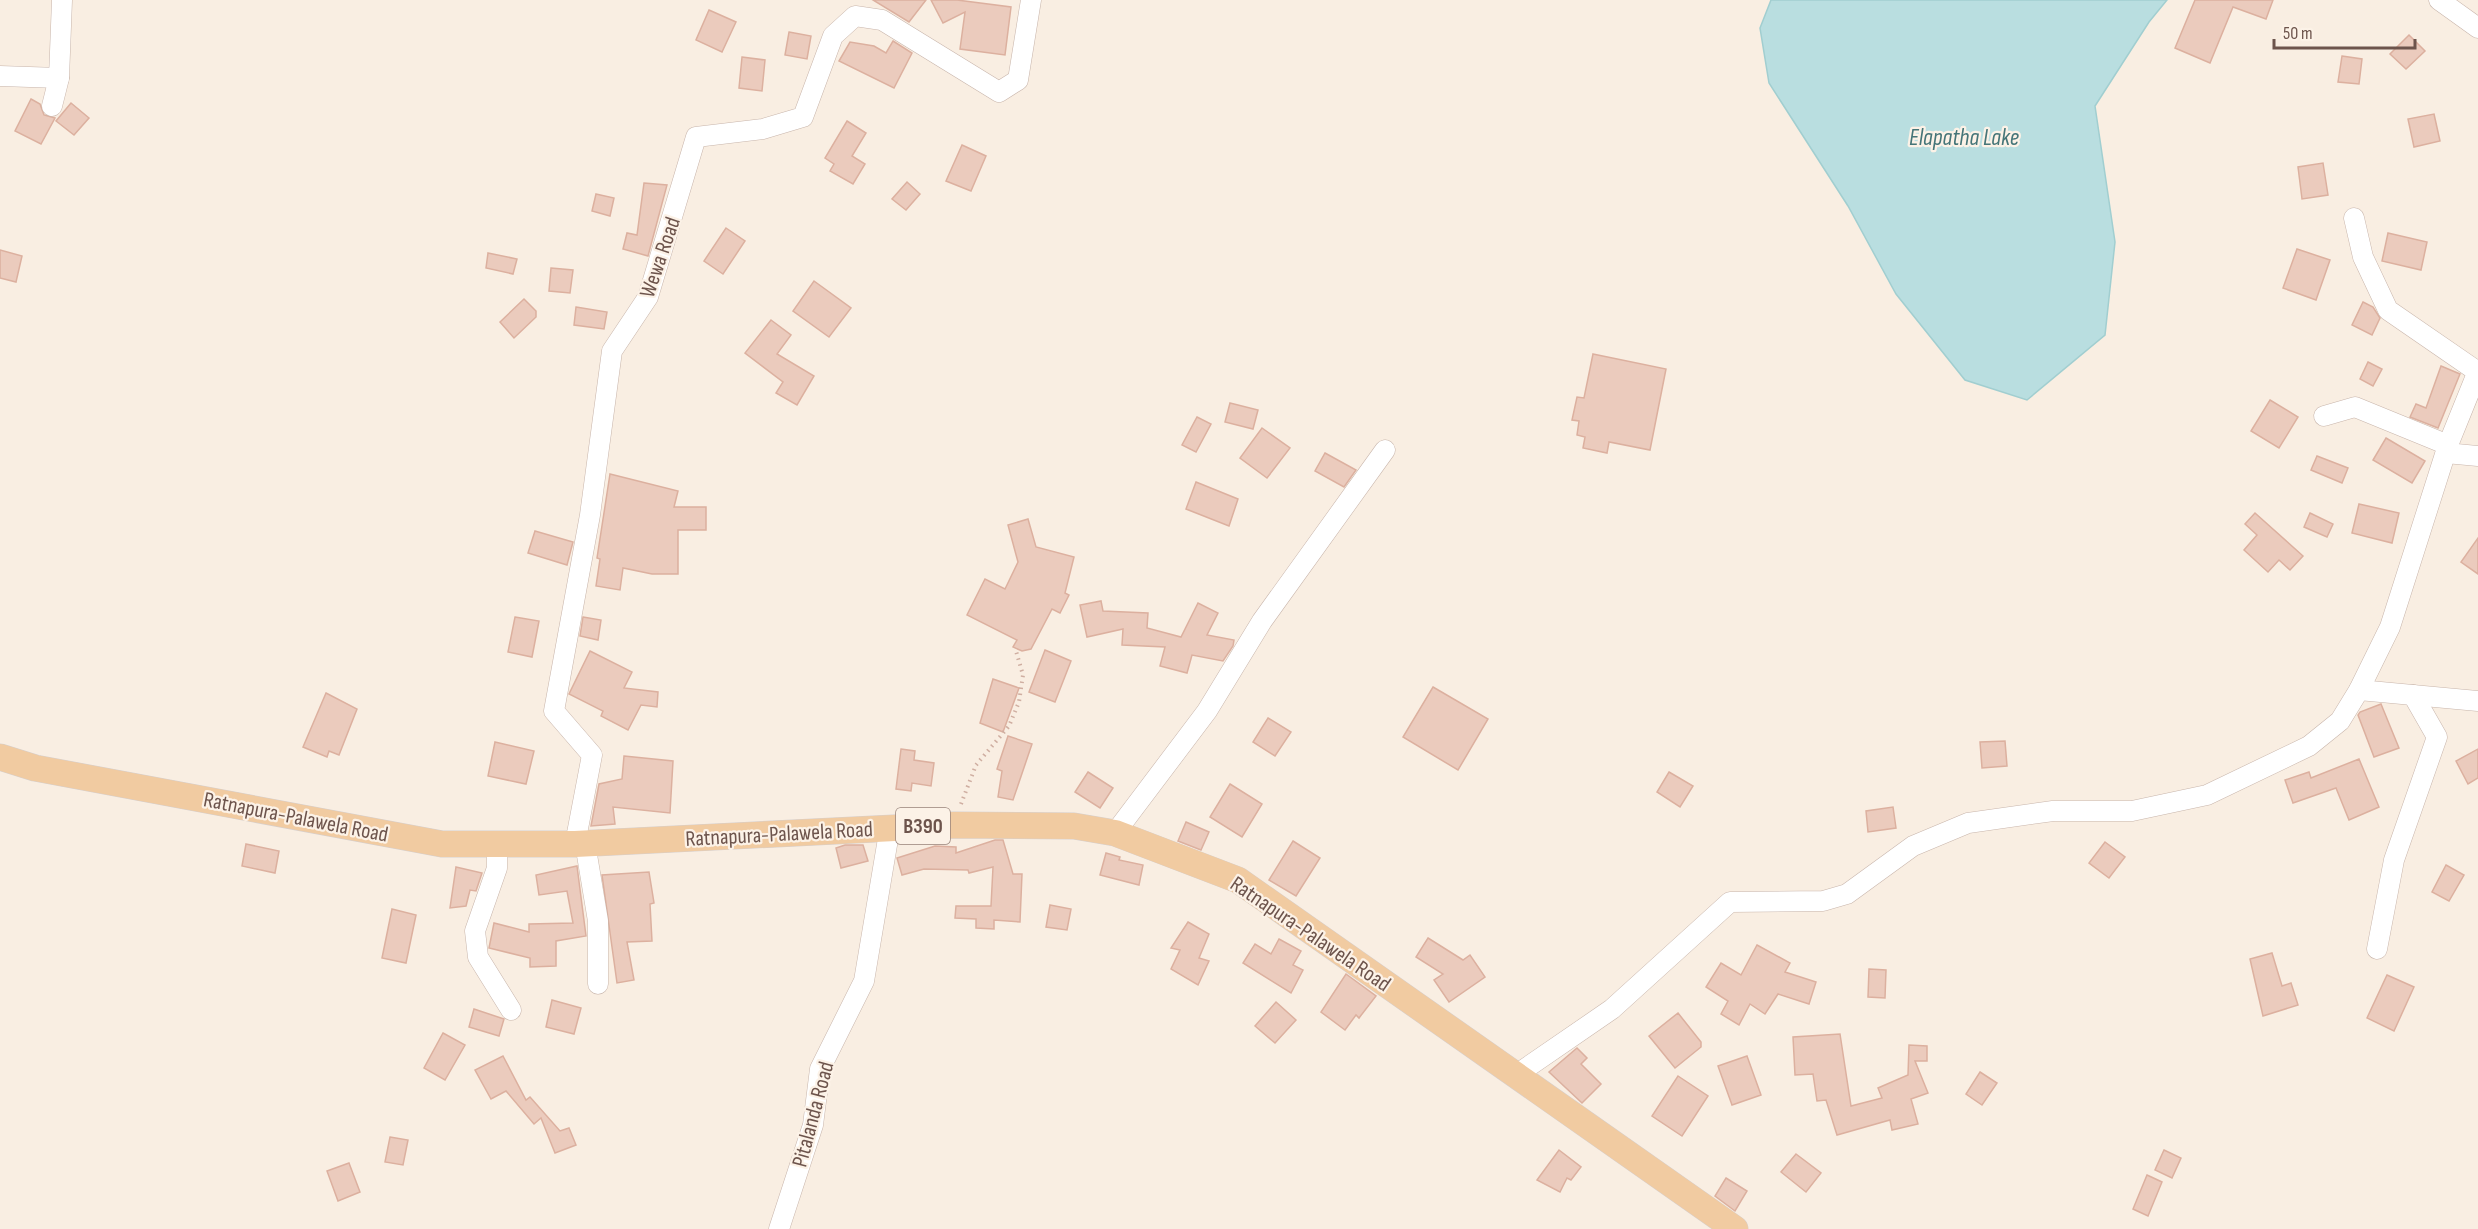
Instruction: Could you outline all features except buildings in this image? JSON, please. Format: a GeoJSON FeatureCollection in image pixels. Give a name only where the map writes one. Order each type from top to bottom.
{"type":"FeatureCollection","features":[{"type":"Feature","properties":{"kind":"main road","name":"Ratnapura-Palawela Road"},"geometry":{"type":"LineString","coordinates":[[0,757],[35,768],[442,844],[580,844],[954,825],[1074,826],[1115,833],[1238,880],[1735,1229]]}},
{"type":"Feature","properties":{"kind":"street"},"geometry":{"type":"LineString","coordinates":[[52,106],[59,78],[62,0]]}},
{"type":"Feature","properties":{"kind":"street","name":"Wewa Road"},"geometry":{"type":"LineString","coordinates":[[580,844],[592,756],[554,711],[590,515],[612,351],[648,297],[696,137],[763,129],[803,117],[833,36],[855,16],[882,20],[999,92],[1018,80],[1031,0]]}},
{"type":"Feature","properties":{"kind":"street"},"geometry":{"type":"LineString","coordinates":[[2439,0],[2478,28]]}},
{"type":"Feature","properties":{"kind":"street"},"geometry":{"type":"LineString","coordinates":[[0,76],[59,78]]}},
{"type":"Feature","properties":{"kind":"street"},"geometry":{"type":"LineString","coordinates":[[1516,1075],[1612,1009],[1730,902],[1823,901],[1847,894],[1913,846],[1968,824],[2053,812],[2132,811],[2207,795],[2309,746],[2340,721],[2359,690],[2390,627],[2447,449],[2478,371],[2388,310],[2363,257],[2354,218]]}},
{"type":"Feature","properties":{"kind":"street"},"geometry":{"type":"LineString","coordinates":[[2324,416],[2355,407],[2447,449],[2478,456]]}},
{"type":"Feature","properties":{"kind":"street"},"geometry":{"type":"LineString","coordinates":[[1115,833],[1207,711],[1262,621],[1385,450]]}},
{"type":"Feature","properties":{"kind":"street"},"geometry":{"type":"LineString","coordinates":[[2359,690],[2478,701]]}},
{"type":"Feature","properties":{"kind":"street"},"geometry":{"type":"LineString","coordinates":[[2377,949],[2394,860],[2437,737],[2413,695]]}},
{"type":"Feature","properties":{"kind":"street","name":"Pitalanda Road"},"geometry":{"type":"LineString","coordinates":[[779,1229],[813,1125],[820,1069],[864,981],[890,827]]}},
{"type":"Feature","properties":{"kind":"street"},"geometry":{"type":"LineString","coordinates":[[497,844],[497,868],[474,931],[478,957],[511,1010]]}},
{"type":"Feature","properties":{"kind":"street"},"geometry":{"type":"LineString","coordinates":[[580,844],[598,921],[598,984]]}},
{"type":"Feature","properties":{"kind":"path"},"geometry":{"type":"LineString","coordinates":[[954,825],[975,765],[1009,726],[1019,702],[1023,675],[1016,651]]}},
{"type":"Feature","properties":{"kind":"water","name":"Elapatha Lake"},"geometry":{"type":"Polygon","coordinates":[[[1771,0],[2167,0],[2149,22],[2095,106],[2115,242],[2105,335],[2027,400],[1965,380],[1896,294],[1848,206],[1769,83],[1760,28],[1771,0]]]}}]}
